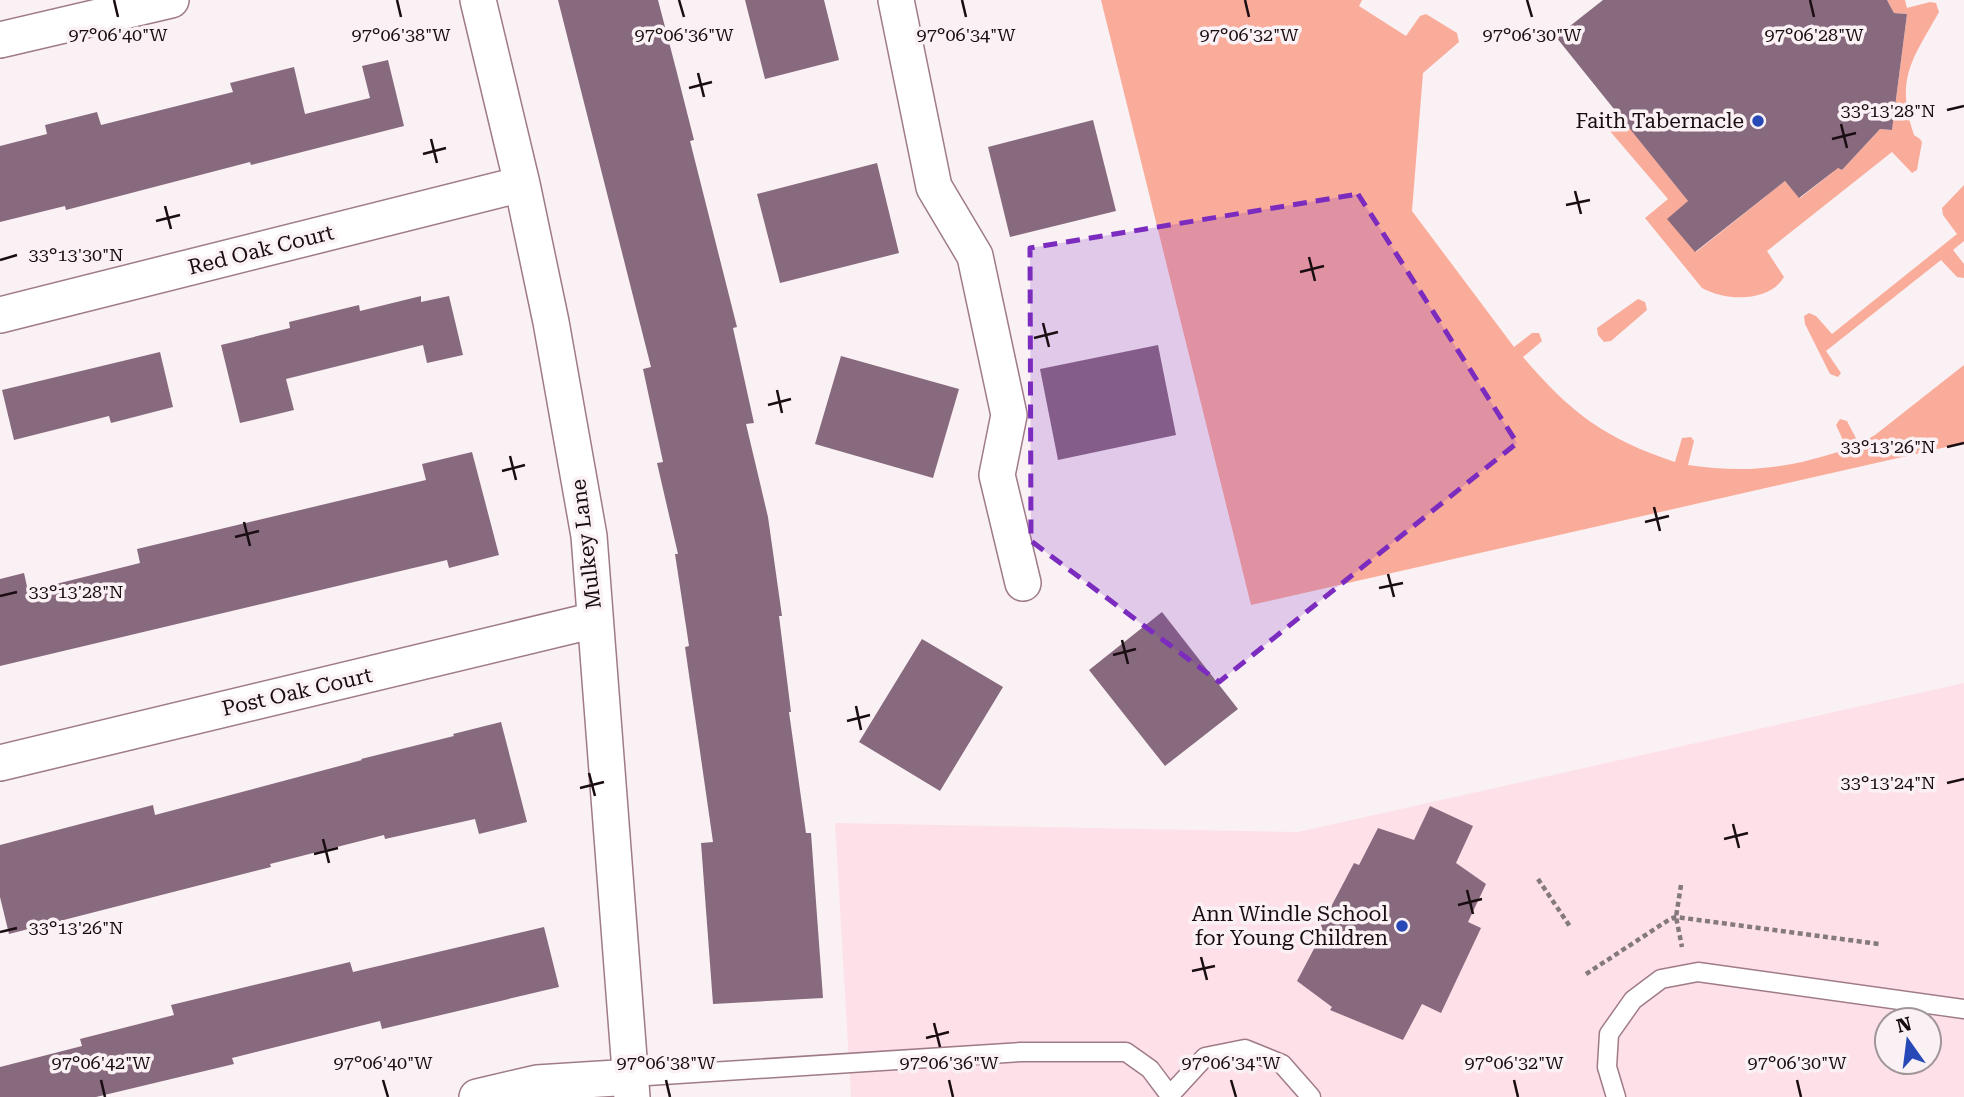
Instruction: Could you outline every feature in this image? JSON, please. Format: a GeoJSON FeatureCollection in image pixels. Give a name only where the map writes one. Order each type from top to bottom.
{"type":"FeatureCollection","features":[{"type":"Feature","properties":{"kind":"street"},"geometry":{"type":"LineString","coordinates":[[0,40],[171,0]]}},
{"type":"Feature","properties":{"kind":"street","name":"Mulkey Lane"},"geometry":{"type":"LineString","coordinates":[[478,0],[522,184],[551,322],[589,536],[632,1087]]}},
{"type":"Feature","properties":{"kind":"street"},"geometry":{"type":"LineString","coordinates":[[896,0],[933,187],[975,256],[1009,415],[997,475],[1023,583]]}},
{"type":"Feature","properties":{"kind":"street","name":"Red Oak Court"},"geometry":{"type":"LineString","coordinates":[[0,315],[522,184]]}},
{"type":"Feature","properties":{"kind":"street","name":"Post Oak Court"},"geometry":{"type":"LineString","coordinates":[[0,763],[595,620]]}},
{"type":"Feature","properties":{"kind":"street"},"geometry":{"type":"LineString","coordinates":[[477,1097],[537,1083],[632,1087]]}},
{"type":"Feature","properties":{"kind":"lane"},"geometry":{"type":"LineString","coordinates":[[1616,1097],[1607,1067],[1609,1034],[1633,1000],[1661,979],[1698,972],[1964,1009]]}},
{"type":"Feature","properties":{"kind":"lane"},"geometry":{"type":"LineString","coordinates":[[632,1087],[1021,1052],[1126,1052],[1150,1069],[1170,1096],[1205,1057],[1245,1049],[1282,1064],[1311,1097]]}},
{"type":"Feature","properties":{"kind":"path"},"geometry":{"type":"LineString","coordinates":[[1538,879],[1571,928]]}},
{"type":"Feature","properties":{"kind":"path"},"geometry":{"type":"LineString","coordinates":[[1682,885],[1676,917],[1682,947]]}},
{"type":"Feature","properties":{"kind":"path"},"geometry":{"type":"LineString","coordinates":[[1586,974],[1676,917],[1879,944]]}},
{"type":"Feature","properties":{"kind":"highlighted area"},"geometry":{"type":"Polygon","coordinates":[[[1358,194],[1517,443],[1219,682],[1031,541],[1030,248],[1358,194]]]}},
{"type":"Feature","properties":{"kind":"shaded area"},"geometry":{"type":"Polygon","coordinates":[[[1101,0],[1362,0],[1359,6],[1406,36],[1420,16],[1426,14],[1457,33],[1459,42],[1423,73],[1412,211],[1514,347],[1532,333],[1539,333],[1542,341],[1523,357],[1573,409],[1608,433],[1675,462],[1682,438],[1691,437],[1694,441],[1688,465],[1750,469],[1787,465],[1847,449],[1836,425],[1840,419],[1847,421],[1859,444],[1875,435],[1964,365],[1964,443],[1251,605],[1101,0]]]}},
{"type":"Feature","properties":{"kind":"shaded area"},"geometry":{"type":"Polygon","coordinates":[[[1887,0],[1905,0],[1907,8],[1936,3],[1939,12],[1914,57],[1906,84],[1906,99],[1914,135],[1922,142],[1917,170],[1912,173],[1892,152],[1767,251],[1784,277],[1768,292],[1734,297],[1702,288],[1645,218],[1668,199],[1603,123],[1617,112],[1688,201],[1696,252],[1785,181],[1800,198],[1833,172],[1834,166],[1842,170],[1880,129],[1892,130],[1907,14],[1894,13],[1887,0]]]}},
{"type":"Feature","properties":{"kind":"shaded area"},"geometry":{"type":"Polygon","coordinates":[[[1964,185],[1964,241],[1953,250],[1964,264],[1964,278],[1957,277],[1941,260],[1826,351],[1841,373],[1838,377],[1830,374],[1805,324],[1804,316],[1809,313],[1816,316],[1832,334],[1957,234],[1943,215],[1942,208],[1964,185]]]}},
{"type":"Feature","properties":{"kind":"shaded area"},"geometry":{"type":"Polygon","coordinates":[[[1638,299],[1645,302],[1647,310],[1611,341],[1604,342],[1598,335],[1597,328],[1638,299]]]}},
{"type":"Feature","properties":{"kind":"shaded area","name":"Ann Windle School for Young Children"},"geometry":{"type":"Polygon","coordinates":[[[1964,683],[1964,1097],[851,1097],[835,823],[1298,832],[1964,683]]]}},
{"type":"Feature","properties":{"kind":"building"},"geometry":{"type":"Polygon","coordinates":[[[558,0],[658,0],[694,140],[690,141],[737,327],[733,328],[754,423],[746,424],[768,517],[782,616],[779,616],[789,712],[806,833],[811,833],[823,998],[713,1004],[701,843],[713,842],[685,647],[689,646],[675,554],[678,554],[657,463],[663,462],[643,369],[651,367],[558,0]]]}},
{"type":"Feature","properties":{"kind":"building"},"geometry":{"type":"Polygon","coordinates":[[[745,0],[824,0],[839,60],[765,79],[745,0]]]}},
{"type":"Feature","properties":{"kind":"building","name":"Faith Tabernacle"},"geometry":{"type":"Polygon","coordinates":[[[1603,0],[1887,0],[1894,13],[1907,14],[1892,130],[1880,129],[1842,170],[1838,168],[1799,198],[1785,181],[1695,252],[1667,219],[1688,201],[1556,37],[1603,0]]]}},
{"type":"Feature","properties":{"kind":"building"},"geometry":{"type":"Polygon","coordinates":[[[388,60],[404,126],[251,165],[250,162],[66,210],[65,206],[0,222],[0,146],[47,134],[45,125],[97,112],[101,125],[233,92],[230,83],[294,67],[305,114],[370,98],[362,66],[388,60]]]}},
{"type":"Feature","properties":{"kind":"building"},"geometry":{"type":"Polygon","coordinates":[[[1093,120],[1116,211],[1010,237],[988,147],[1093,120]]]}},
{"type":"Feature","properties":{"kind":"building"},"geometry":{"type":"Polygon","coordinates":[[[877,163],[899,253],[780,283],[757,194],[877,163]]]}},
{"type":"Feature","properties":{"kind":"building"},"geometry":{"type":"Polygon","coordinates":[[[421,296],[421,302],[449,296],[463,355],[427,363],[423,345],[286,379],[294,410],[240,423],[221,345],[290,328],[289,322],[359,305],[360,311],[421,296]]]}},
{"type":"Feature","properties":{"kind":"building"},"geometry":{"type":"Polygon","coordinates":[[[1158,345],[1176,435],[1058,460],[1040,369],[1158,345]]]}},
{"type":"Feature","properties":{"kind":"building"},"geometry":{"type":"Polygon","coordinates":[[[160,352],[173,407],[111,423],[109,416],[14,440],[2,390],[160,352]]]}},
{"type":"Feature","properties":{"kind":"building"},"geometry":{"type":"Polygon","coordinates":[[[841,356],[959,389],[933,478],[815,444],[841,356]]]}},
{"type":"Feature","properties":{"kind":"building"},"geometry":{"type":"Polygon","coordinates":[[[472,452],[499,555],[449,568],[447,560],[0,666],[0,579],[24,573],[28,591],[140,563],[137,549],[426,480],[422,464],[472,452]]]}},
{"type":"Feature","properties":{"kind":"building"},"geometry":{"type":"Polygon","coordinates":[[[1162,612],[1238,709],[1165,766],[1089,670],[1162,612]]]}},
{"type":"Feature","properties":{"kind":"building"},"geometry":{"type":"Polygon","coordinates":[[[922,639],[1003,687],[940,791],[859,742],[922,639]]]}},
{"type":"Feature","properties":{"kind":"building"},"geometry":{"type":"Polygon","coordinates":[[[501,722],[527,822],[479,834],[475,819],[385,839],[384,835],[9,934],[0,897],[0,845],[153,805],[155,815],[501,722]]]}},
{"type":"Feature","properties":{"kind":"building"},"geometry":{"type":"Polygon","coordinates":[[[1430,806],[1473,826],[1456,863],[1486,884],[1468,922],[1481,928],[1441,1013],[1422,1004],[1403,1040],[1330,1010],[1332,1007],[1297,981],[1317,943],[1313,941],[1354,863],[1359,865],[1378,828],[1414,840],[1430,806]]]}},
{"type":"Feature","properties":{"kind":"building"},"geometry":{"type":"Polygon","coordinates":[[[544,927],[559,987],[382,1029],[380,1021],[232,1058],[234,1064],[96,1097],[0,1097],[0,1067],[82,1046],[80,1039],[174,1015],[171,1005],[350,962],[353,972],[544,927]]]}},
{"type":"Feature","properties":{"kind":"place","name":"Faith Tabernacle"},"geometry":{"type":"Point","coordinates":[1758,121]}},
{"type":"Feature","properties":{"kind":"place","name":"Ann Windle School for Young Children"},"geometry":{"type":"Point","coordinates":[1402,926]}}]}
